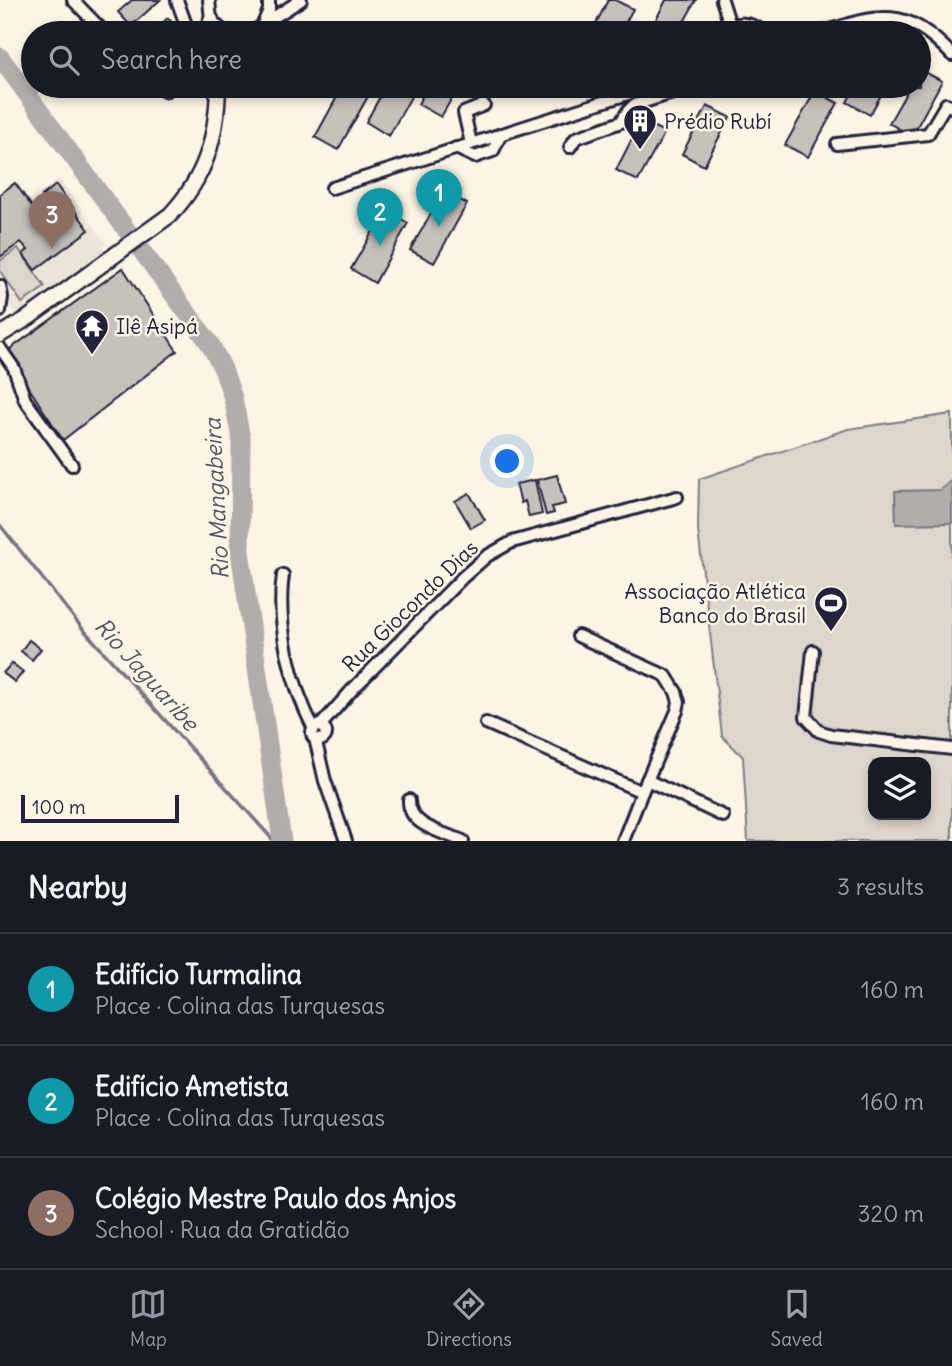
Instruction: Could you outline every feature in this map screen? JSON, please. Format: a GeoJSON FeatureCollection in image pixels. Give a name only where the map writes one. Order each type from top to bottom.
{"type":"FeatureCollection","features":[{"type":"Feature","properties":{"kind":"main road"},"geometry":{"type":"LineString","coordinates":[[218,98],[218,106]]}},
{"type":"Feature","properties":{"kind":"main road"},"geometry":{"type":"LineString","coordinates":[[0,335],[28,318],[170,215],[194,187],[208,155],[221,98]]}},
{"type":"Feature","properties":{"kind":"street"},"geometry":{"type":"LineString","coordinates":[[73,0],[93,21]]}},
{"type":"Feature","properties":{"kind":"street"},"geometry":{"type":"LineString","coordinates":[[177,0],[185,21]]}},
{"type":"Feature","properties":{"kind":"street"},"geometry":{"type":"LineString","coordinates":[[203,0],[211,21]]}},
{"type":"Feature","properties":{"kind":"street"},"geometry":{"type":"LineString","coordinates":[[209,0],[212,21]]}},
{"type":"Feature","properties":{"kind":"street"},"geometry":{"type":"LineString","coordinates":[[262,21],[269,10],[269,0]]}},
{"type":"Feature","properties":{"kind":"street"},"geometry":{"type":"LineString","coordinates":[[270,21],[301,0]]}},
{"type":"Feature","properties":{"kind":"street"},"geometry":{"type":"LineString","coordinates":[[722,0],[729,21]]}},
{"type":"Feature","properties":{"kind":"street"},"geometry":{"type":"LineString","coordinates":[[863,21],[874,18],[901,18],[907,21]]}},
{"type":"Feature","properties":{"kind":"street"},"geometry":{"type":"LineString","coordinates":[[931,36],[952,55]]}},
{"type":"Feature","properties":{"kind":"street"},"geometry":{"type":"LineString","coordinates":[[332,188],[611,98]]}},
{"type":"Feature","properties":{"kind":"street"},"geometry":{"type":"LineString","coordinates":[[570,147],[576,138],[621,122],[631,107],[657,98]]}},
{"type":"Feature","properties":{"kind":"street"},"geometry":{"type":"LineString","coordinates":[[837,144],[928,134],[946,104],[952,107]]}},
{"type":"Feature","properties":{"kind":"street"},"geometry":{"type":"LineString","coordinates":[[471,143],[463,115],[466,111],[484,105]]}},
{"type":"Feature","properties":{"kind":"street"},"geometry":{"type":"LineString","coordinates":[[456,148],[475,157],[493,151],[502,134]]}},
{"type":"Feature","properties":{"kind":"street"},"geometry":{"type":"LineString","coordinates":[[0,286],[0,311]]}},
{"type":"Feature","properties":{"kind":"street"},"geometry":{"type":"LineString","coordinates":[[0,348],[14,368],[25,400],[72,465]]}},
{"type":"Feature","properties":{"kind":"street","name":"Rua Giocondo Dias"},"geometry":{"type":"LineString","coordinates":[[346,841],[325,781],[320,758],[320,732],[352,690],[463,577],[499,548],[677,497]]}},
{"type":"Feature","properties":{"kind":"street"},"geometry":{"type":"LineString","coordinates":[[283,575],[281,599],[289,663],[303,707],[320,732]]}},
{"type":"Feature","properties":{"kind":"street"},"geometry":{"type":"LineString","coordinates":[[578,636],[666,676],[679,702],[623,841]]}},
{"type":"Feature","properties":{"kind":"street"},"geometry":{"type":"LineString","coordinates":[[813,651],[806,717],[819,731],[831,735],[952,749]]}},
{"type":"Feature","properties":{"kind":"street"},"geometry":{"type":"LineString","coordinates":[[486,723],[642,792]]}},
{"type":"Feature","properties":{"kind":"street"},"geometry":{"type":"LineString","coordinates":[[647,780],[723,816]]}},
{"type":"Feature","properties":{"kind":"street"},"geometry":{"type":"LineString","coordinates":[[409,800],[408,809],[416,820],[463,841]]}},
{"type":"Feature","properties":{"kind":"shaded area"},"geometry":{"type":"Polygon","coordinates":[[[59,179],[106,243],[100,255],[15,315],[9,305],[9,289],[0,276],[0,193],[16,181],[37,209],[45,203],[39,194],[59,179]]]}},
{"type":"Feature","properties":{"kind":"shaded area"},"geometry":{"type":"Polygon","coordinates":[[[18,248],[45,287],[22,303],[0,271],[0,261],[18,248]]]}},
{"type":"Feature","properties":{"kind":"shaded area","name":"Associação Atlética Banco do Brasil"},"geometry":{"type":"Polygon","coordinates":[[[952,414],[952,841],[748,841],[743,757],[722,736],[698,530],[699,479],[848,429],[952,414]]]}},
{"type":"Feature","properties":{"kind":"shaded area"},"geometry":{"type":"Polygon","coordinates":[[[952,480],[952,523],[896,524],[895,491],[940,490],[952,480]]]}},
{"type":"Feature","properties":{"kind":"building"},"geometry":{"type":"Polygon","coordinates":[[[132,0],[160,0],[137,21],[126,21],[118,12],[132,0]]]}},
{"type":"Feature","properties":{"kind":"building"},"geometry":{"type":"Polygon","coordinates":[[[608,0],[615,0],[633,9],[626,21],[597,21],[608,0]]]}},
{"type":"Feature","properties":{"kind":"building"},"geometry":{"type":"Polygon","coordinates":[[[666,0],[696,0],[685,21],[655,21],[666,0]]]}},
{"type":"Feature","properties":{"kind":"building"},"geometry":{"type":"Polygon","coordinates":[[[931,75],[942,81],[912,136],[889,123],[903,98],[931,98],[931,75]]]}},
{"type":"Feature","properties":{"kind":"building"},"geometry":{"type":"Polygon","coordinates":[[[336,98],[367,98],[338,150],[315,137],[336,98]]]}},
{"type":"Feature","properties":{"kind":"building"},"geometry":{"type":"Polygon","coordinates":[[[379,98],[410,98],[389,136],[366,122],[379,98]]]}},
{"type":"Feature","properties":{"kind":"building"},"geometry":{"type":"Polygon","coordinates":[[[421,98],[452,98],[441,117],[418,104],[421,98]]]}},
{"type":"Feature","properties":{"kind":"building"},"geometry":{"type":"Polygon","coordinates":[[[811,98],[828,98],[838,103],[808,157],[785,145],[811,98]]]}},
{"type":"Feature","properties":{"kind":"building"},"geometry":{"type":"Polygon","coordinates":[[[849,98],[879,98],[870,115],[847,102],[849,98]]]}},
{"type":"Feature","properties":{"kind":"building"},"geometry":{"type":"Polygon","coordinates":[[[707,106],[730,117],[704,166],[682,154],[707,106]]]}},
{"type":"Feature","properties":{"kind":"building","name":"Prédio Rubí"},"geometry":{"type":"Polygon","coordinates":[[[641,121],[665,132],[638,181],[616,170],[641,121]]]}},
{"type":"Feature","properties":{"kind":"building"},"geometry":{"type":"Polygon","coordinates":[[[15,183],[40,218],[52,209],[42,196],[56,185],[89,230],[35,270],[23,254],[28,250],[21,242],[0,257],[0,194],[15,183]]]}},
{"type":"Feature","properties":{"kind":"building"},"geometry":{"type":"Polygon","coordinates":[[[444,191],[467,204],[434,263],[410,250],[444,191]]]}},
{"type":"Feature","properties":{"kind":"building"},"geometry":{"type":"Polygon","coordinates":[[[385,210],[408,223],[375,283],[351,269],[385,210]]]}},
{"type":"Feature","properties":{"kind":"building","name":"Ilê Asipá"},"geometry":{"type":"Polygon","coordinates":[[[123,268],[177,351],[63,440],[27,385],[10,349],[123,268]]]}},
{"type":"Feature","properties":{"kind":"building"},"geometry":{"type":"Polygon","coordinates":[[[557,475],[565,504],[552,507],[554,513],[546,515],[537,480],[557,475]]]}},
{"type":"Feature","properties":{"kind":"building"},"geometry":{"type":"Polygon","coordinates":[[[535,480],[542,514],[529,517],[525,501],[521,503],[516,484],[535,480]]]}},
{"type":"Feature","properties":{"kind":"building"},"geometry":{"type":"Polygon","coordinates":[[[469,493],[485,520],[471,528],[455,501],[469,493]]]}},
{"type":"Feature","properties":{"kind":"building"},"geometry":{"type":"Polygon","coordinates":[[[29,640],[41,649],[32,660],[21,651],[29,640]]]}},
{"type":"Feature","properties":{"kind":"building"},"geometry":{"type":"Polygon","coordinates":[[[12,663],[23,672],[15,682],[3,673],[12,663]]]}},
{"type":"Feature","properties":{"kind":"waterway","name":"Rio Mangabeira"},"geometry":{"type":"LineString","coordinates":[[0,57],[21,86]]}},
{"type":"Feature","properties":{"kind":"waterway","name":"Rio Mangabeira"},"geometry":{"type":"LineString","coordinates":[[30,98],[210,344],[223,369],[233,398],[241,438],[240,551],[282,841]]}},
{"type":"Feature","properties":{"kind":"waterway","name":"Rio Jaguaribe"},"geometry":{"type":"LineString","coordinates":[[0,525],[82,628],[274,841]]}},
{"type":"Feature","properties":{"kind":"place","name":"Prédio Rubí"},"geometry":{"type":"Point","coordinates":[640,151]}},
{"type":"Feature","properties":{"kind":"place","name":"Edifício Turmalina"},"geometry":{"type":"Point","coordinates":[439,227]}},
{"type":"Feature","properties":{"kind":"place","name":"Edifício Ametista"},"geometry":{"type":"Point","coordinates":[380,246]}},
{"type":"Feature","properties":{"kind":"place","name":"Colégio Mestre Paulo dos Anjos"},"geometry":{"type":"Point","coordinates":[52,249]}},
{"type":"Feature","properties":{"kind":"place","name":"Ilê Asipá"},"geometry":{"type":"Point","coordinates":[92,356]}},
{"type":"Feature","properties":{"kind":"place","name":"Associação Atlética Banco do Brasil"},"geometry":{"type":"Point","coordinates":[831,633]}}]}
